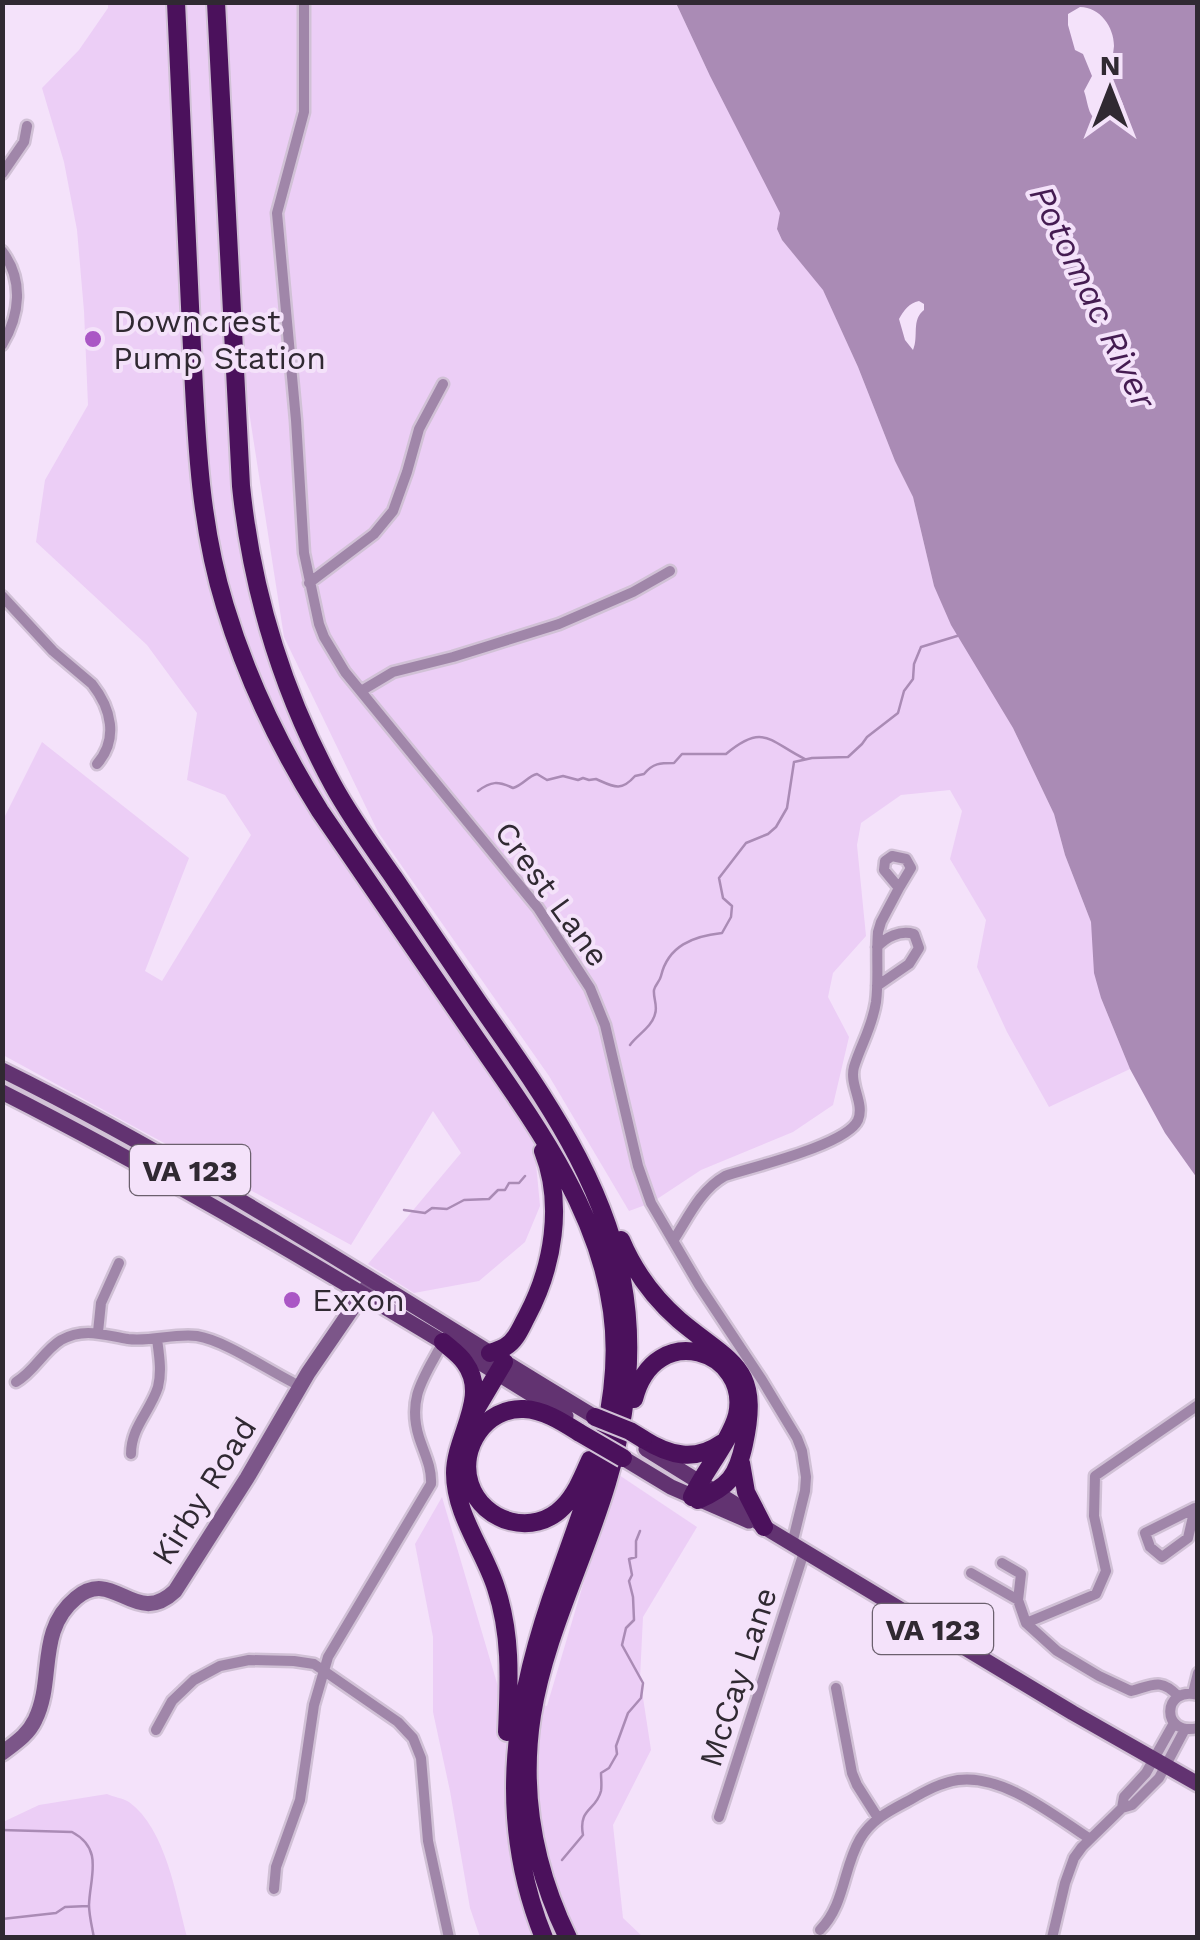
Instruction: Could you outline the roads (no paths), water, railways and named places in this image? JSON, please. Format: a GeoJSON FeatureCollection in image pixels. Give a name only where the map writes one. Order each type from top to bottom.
{"type":"FeatureCollection","features":[{"type":"Feature","properties":{"kind":"highway"},"geometry":{"type":"LineString","coordinates":[[176,2],[199,460],[224,603],[249,677],[295,772],[550,1149],[575,1195],[604,1271],[612,1309],[615,1346],[591,1420],[579,1484],[568,1502],[551,1517],[527,1523],[507,1521],[490,1512],[474,1493],[468,1474],[470,1450],[480,1430],[510,1410],[591,1420],[683,1456],[706,1452],[723,1443]]}},
{"type":"Feature","properties":{"kind":"highway"},"geometry":{"type":"LineString","coordinates":[[216,2],[240,474],[248,544],[267,630],[292,700],[342,800],[530,1077],[613,1221],[633,1265],[678,1319],[725,1354],[742,1374],[750,1413],[740,1460],[732,1478],[701,1492]]}},
{"type":"Feature","properties":{"kind":"highway"},"geometry":{"type":"LineString","coordinates":[[466,1424],[537,1296],[552,1243],[553,1202],[548,1164],[524,1109]]}},
{"type":"Feature","properties":{"kind":"highway"},"geometry":{"type":"LineString","coordinates":[[592,1187],[614,1244],[628,1322],[626,1399],[606,1485]]}},
{"type":"Feature","properties":{"kind":"highway"},"geometry":{"type":"LineString","coordinates":[[447,1336],[473,1378],[475,1398],[456,1456],[456,1485],[464,1515],[492,1575],[506,1625],[507,1783],[514,1842],[544,1938]]}},
{"type":"Feature","properties":{"kind":"highway"},"geometry":{"type":"LineString","coordinates":[[568,1938],[545,1882],[534,1837],[528,1790],[530,1730],[548,1650],[628,1426],[641,1377],[652,1363],[678,1352],[700,1353],[718,1362],[736,1388],[738,1408],[734,1422],[701,1492]]}},
{"type":"Feature","properties":{"kind":"highway"},"geometry":{"type":"LineString","coordinates":[[591,1420],[630,1462]]}},
{"type":"Feature","properties":{"kind":"highway"},"geometry":{"type":"LineString","coordinates":[[520,1863],[514,1784],[522,1702],[548,1606],[594,1479],[591,1420]]}},
{"type":"Feature","properties":{"kind":"highway"},"geometry":{"type":"LineString","coordinates":[[740,1460],[746,1492],[764,1527]]}},
{"type":"Feature","properties":{"kind":"main road","name":"VA 123"},"geometry":{"type":"LineString","coordinates":[[2,1070],[179,1164],[367,1287],[591,1420]]}},
{"type":"Feature","properties":{"kind":"main road","name":"VA 123"},"geometry":{"type":"LineString","coordinates":[[2,1092],[367,1287]]}},
{"type":"Feature","properties":{"kind":"main road"},"geometry":{"type":"LineString","coordinates":[[171,1180],[179,1164]]}},
{"type":"Feature","properties":{"kind":"main road","name":"Kirby Road"},"geometry":{"type":"LineString","coordinates":[[2,1753],[35,1720],[52,1635],[69,1604],[97,1588],[146,1604],[162,1602],[171,1595],[219,1524],[300,1386],[367,1287]]}},
{"type":"Feature","properties":{"kind":"main road","name":"VA 123"},"geometry":{"type":"LineString","coordinates":[[642,1443],[701,1492]]}},
{"type":"Feature","properties":{"kind":"main road","name":"VA 123"},"geometry":{"type":"LineString","coordinates":[[630,1462],[738,1506],[798,1548],[1198,1784]]}},
{"type":"Feature","properties":{"kind":"street","name":"Crest Lane"},"geometry":{"type":"LineString","coordinates":[[304,2],[304,112],[277,213],[304,553],[324,637],[345,672],[538,908],[582,973],[605,1025],[643,1182],[652,1203],[802,1451],[806,1477],[798,1548]]}},
{"type":"Feature","properties":{"kind":"street"},"geometry":{"type":"LineString","coordinates":[[2,174],[24,142],[27,126]]}},
{"type":"Feature","properties":{"kind":"street"},"geometry":{"type":"LineString","coordinates":[[2,251],[12,267],[18,293],[14,320],[2,345]]}},
{"type":"Feature","properties":{"kind":"street"},"geometry":{"type":"LineString","coordinates":[[309,583],[374,534],[393,512],[419,428],[444,384]]}},
{"type":"Feature","properties":{"kind":"street"},"geometry":{"type":"LineString","coordinates":[[361,691],[393,672],[559,624],[633,592],[670,571]]}},
{"type":"Feature","properties":{"kind":"street"},"geometry":{"type":"LineString","coordinates":[[2,596],[100,694],[110,729],[107,750],[97,764]]}},
{"type":"Feature","properties":{"kind":"street"},"geometry":{"type":"LineString","coordinates":[[673,1242],[715,1182],[826,1144],[854,1126],[860,1113],[854,1067],[868,1037],[876,1001],[876,948],[881,922],[899,888]]}},
{"type":"Feature","properties":{"kind":"street"},"geometry":{"type":"LineString","coordinates":[[876,948],[902,932],[914,934],[920,948],[909,964],[877,986]]}},
{"type":"Feature","properties":{"kind":"street"},"geometry":{"type":"LineString","coordinates":[[98,1332],[102,1303],[119,1263]]}},
{"type":"Feature","properties":{"kind":"street"},"geometry":{"type":"LineString","coordinates":[[16,1382],[62,1340],[98,1332],[124,1338],[190,1335],[214,1340],[300,1386]]}},
{"type":"Feature","properties":{"kind":"street"},"geometry":{"type":"LineString","coordinates":[[274,1889],[276,1867],[300,1800],[312,1714],[324,1671],[337,1641],[428,1492],[432,1477],[413,1411],[418,1390],[447,1336]]}},
{"type":"Feature","properties":{"kind":"street"},"geometry":{"type":"LineString","coordinates":[[131,1454],[133,1434],[158,1387],[157,1339]]}},
{"type":"Feature","properties":{"kind":"street"},"geometry":{"type":"LineString","coordinates":[[1026,1623],[1096,1594],[1106,1571],[1094,1516],[1095,1476],[1198,1405]]}},
{"type":"Feature","properties":{"kind":"street"},"geometry":{"type":"LineString","coordinates":[[1196,1508],[1188,1538],[1162,1557],[1150,1547],[1146,1532],[1196,1508]]}},
{"type":"Feature","properties":{"kind":"street","name":"McCay Lane"},"geometry":{"type":"LineString","coordinates":[[719,1817],[798,1548]]}},
{"type":"Feature","properties":{"kind":"street"},"geometry":{"type":"LineString","coordinates":[[1002,1563],[1022,1574],[1018,1600],[1026,1623],[1057,1651],[1131,1691],[1159,1684],[1169,1687]]}},
{"type":"Feature","properties":{"kind":"street"},"geometry":{"type":"LineString","coordinates":[[971,1574],[1018,1600]]}},
{"type":"Feature","properties":{"kind":"street"},"geometry":{"type":"LineString","coordinates":[[156,1730],[164,1714],[194,1680],[220,1666],[269,1659],[314,1664],[398,1722],[418,1747],[428,1841],[449,1938]]}},
{"type":"Feature","properties":{"kind":"street"},"geometry":{"type":"LineString","coordinates":[[1158,1673],[1178,1696]]}},
{"type":"Feature","properties":{"kind":"street"},"geometry":{"type":"LineString","coordinates":[[1052,1938],[1074,1858],[1122,1808],[1132,1804],[1159,1778],[1160,1763],[1186,1727],[1171,1718],[1171,1706],[1178,1696],[1195,1694],[1198,1673]]}},
{"type":"Feature","properties":{"kind":"street"},"geometry":{"type":"LineString","coordinates":[[836,1688],[852,1773],[878,1818]]}},
{"type":"Feature","properties":{"kind":"street"},"geometry":{"type":"LineString","coordinates":[[820,1930],[836,1909],[861,1837],[878,1818],[933,1787],[973,1780],[999,1785],[1090,1839]]}},
{"type":"Feature","properties":{"kind":"water","name":"Potomac River"},"geometry":{"type":"Polygon","coordinates":[[[676,3],[1197,3],[1197,1178],[1165,1133],[1130,1069],[1101,998],[1094,973],[1091,922],[1054,814],[1013,728],[951,625],[934,586],[913,497],[858,367],[823,290],[782,240],[777,229],[780,213],[676,3]],[[1080,7],[1068,14],[1068,25],[1075,50],[1083,54],[1092,76],[1084,91],[1090,111],[1095,119],[1105,123],[1102,110],[1117,104],[1125,118],[1111,76],[1112,32],[1100,14],[1080,7]],[[919,301],[907,307],[899,319],[905,340],[913,350],[918,318],[924,310],[919,301]]]}},
{"type":"Feature","properties":{"kind":"waterway"},"geometry":{"type":"LineString","coordinates":[[630,1045],[653,1019],[654,990],[669,957],[683,944],[722,933],[732,906],[723,898],[719,878],[746,843],[776,827],[787,808],[794,762],[848,757],[898,713],[921,647],[957,636]]}},
{"type":"Feature","properties":{"kind":"waterway"},"geometry":{"type":"LineString","coordinates":[[478,791],[495,783],[513,788],[537,774],[547,780],[563,776],[621,786],[654,766],[674,763],[682,754],[726,754],[758,737],[805,759]]}},
{"type":"Feature","properties":{"kind":"waterway"},"geometry":{"type":"LineString","coordinates":[[404,1210],[425,1213],[432,1208],[447,1209],[464,1200],[489,1199],[525,1176]]}},
{"type":"Feature","properties":{"kind":"waterway"},"geometry":{"type":"LineString","coordinates":[[562,1860],[583,1835],[585,1814],[599,1798],[601,1773],[617,1754],[616,1746],[628,1713],[641,1698],[643,1683],[622,1645],[626,1628],[634,1620],[629,1559],[636,1557],[640,1531]]}},
{"type":"Feature","properties":{"kind":"waterway"},"geometry":{"type":"LineString","coordinates":[[2,1830],[72,1832],[88,1846],[93,1864],[89,1905],[94,1938]]}},
{"type":"Feature","properties":{"kind":"waterway"},"geometry":{"type":"LineString","coordinates":[[2,1919],[88,1906]]}},
{"type":"Feature","properties":{"kind":"place","name":"Downcrest Pump Station"},"geometry":{"type":"Point","coordinates":[93,339]}},
{"type":"Feature","properties":{"kind":"place","name":"Exxon"},"geometry":{"type":"Point","coordinates":[292,1300]}}]}
